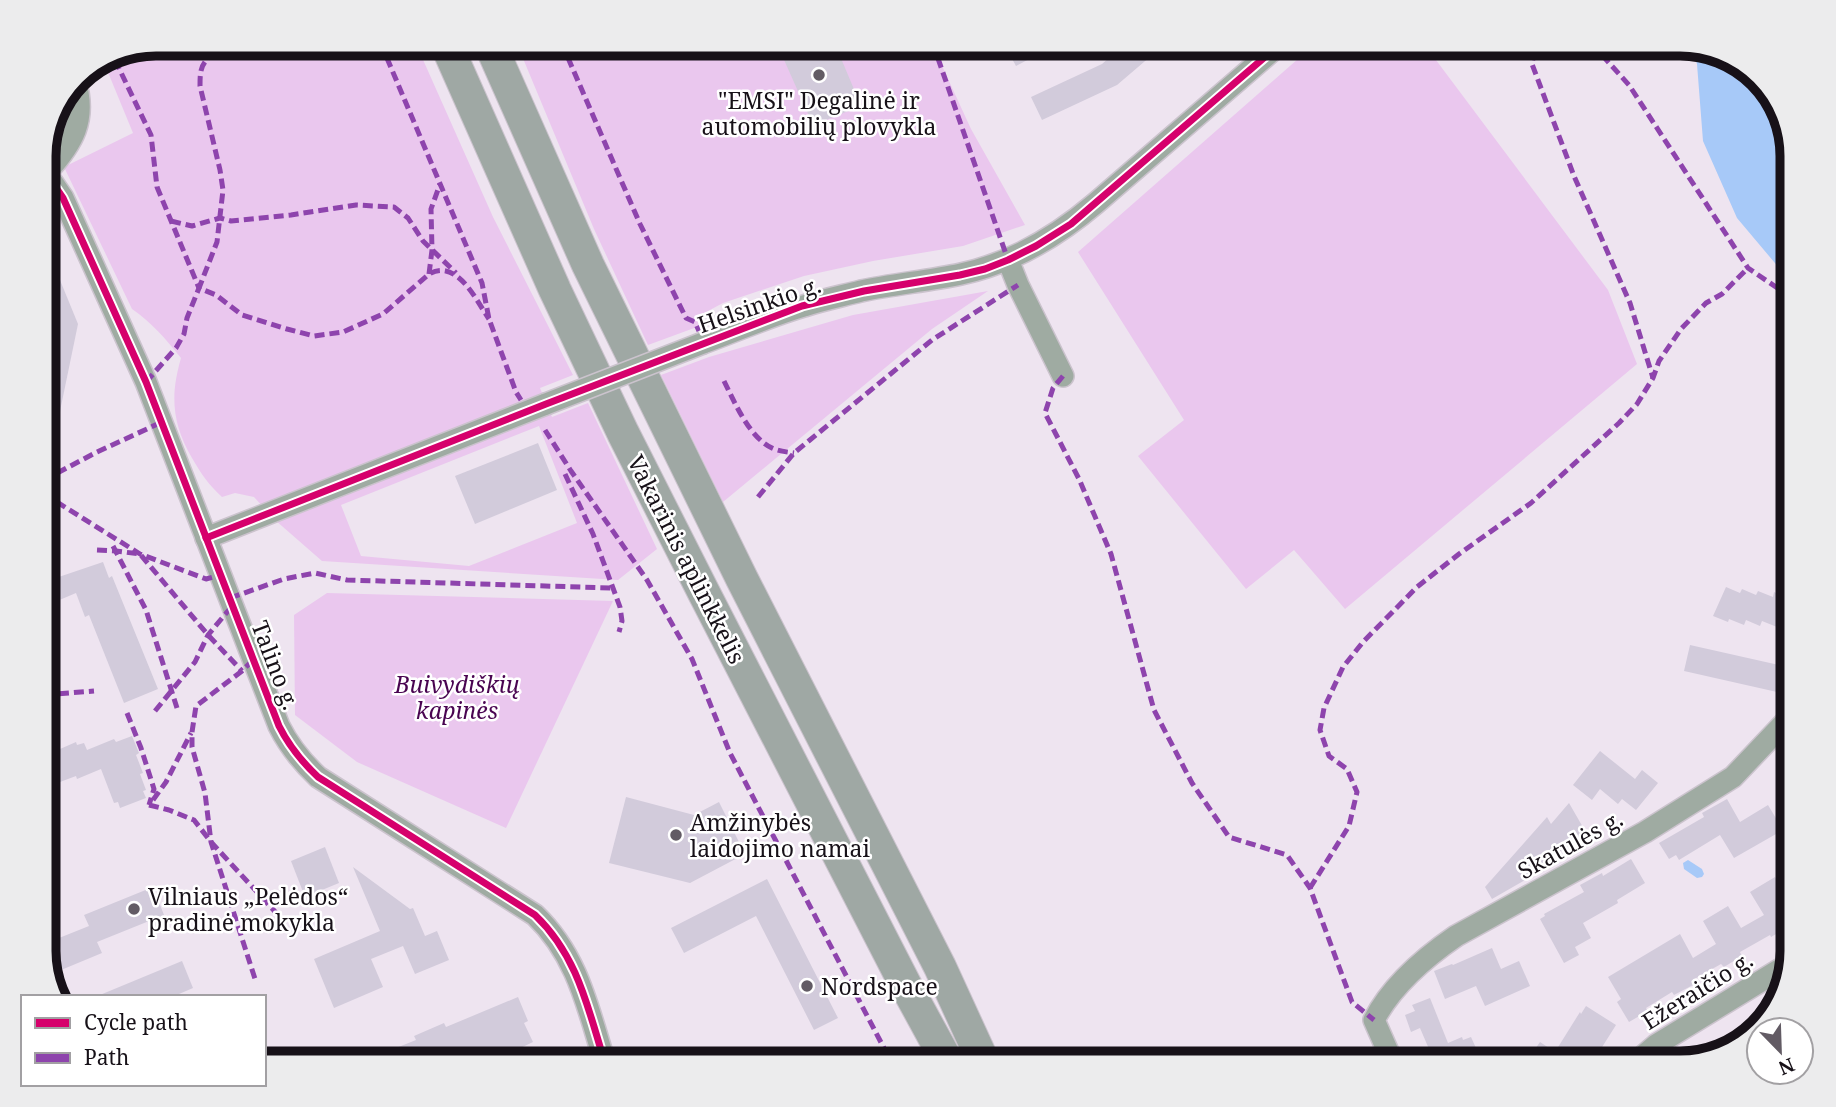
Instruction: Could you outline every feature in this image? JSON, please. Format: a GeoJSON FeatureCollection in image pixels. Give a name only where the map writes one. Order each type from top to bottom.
{"type":"FeatureCollection","features":[{"type":"Feature","properties":{"kind":"highway","name":"Vakarinis aplinkkelis"},"geometry":{"type":"LineString","coordinates":[[451,56],[555,290],[624,433],[767,716],[941,1051]]}},
{"type":"Feature","properties":{"kind":"highway","name":"Vakarinis aplinkkelis"},"geometry":{"type":"LineString","coordinates":[[495,56],[588,265],[742,579],[940,967],[978,1051]]}},
{"type":"Feature","properties":{"kind":"street","name":"Helsinkio g."},"geometry":{"type":"LineString","coordinates":[[206,538],[802,306],[864,290],[960,275],[1009,260],[1071,224],[1266,56]]}},
{"type":"Feature","properties":{"kind":"street"},"geometry":{"type":"LineString","coordinates":[[56,162],[73,138],[80,116],[79,93]]}},
{"type":"Feature","properties":{"kind":"street","name":"Talino g."},"geometry":{"type":"LineString","coordinates":[[56,187],[146,382],[279,726],[289,745],[318,777],[535,915],[549,928],[576,974],[601,1051]]}},
{"type":"Feature","properties":{"kind":"street"},"geometry":{"type":"LineString","coordinates":[[1009,260],[1018,285],[1063,376]]}},
{"type":"Feature","properties":{"kind":"street","name":"Skatulės g."},"geometry":{"type":"LineString","coordinates":[[1388,1051],[1374,1020],[1383,1002],[1430,954],[1456,936],[1645,832],[1733,777],[1780,728]]}},
{"type":"Feature","properties":{"kind":"street","name":"Ežeraičio g."},"geometry":{"type":"LineString","coordinates":[[1649,1051],[1778,971]]}},
{"type":"Feature","properties":{"kind":"green space"},"geometry":{"type":"Polygon","coordinates":[[[421,56],[493,217],[573,375],[540,388],[552,417],[588,403],[657,549],[618,580],[322,561],[275,520],[254,497],[235,493],[222,497],[199,469],[180,433],[174,397],[181,358],[146,319],[132,309],[64,167],[133,133],[107,69],[136,58],[421,56]],[[539,426],[341,505],[361,556],[469,566],[577,523],[539,426]]]}},
{"type":"Feature","properties":{"kind":"green space"},"geometry":{"type":"Polygon","coordinates":[[[522,56],[938,56],[971,129],[1025,225],[963,246],[804,276],[723,303],[708,311],[697,327],[648,345],[594,229],[522,56]]]}},
{"type":"Feature","properties":{"kind":"green space"},"geometry":{"type":"Polygon","coordinates":[[[1301,56],[1433,56],[1608,290],[1637,364],[1345,609],[1294,550],[1246,589],[1138,456],[1184,420],[1078,252],[1301,56]]]}},
{"type":"Feature","properties":{"kind":"green space"},"geometry":{"type":"Polygon","coordinates":[[[988,291],[932,329],[723,502],[661,375],[709,357],[853,315],[988,291]]]}},
{"type":"Feature","properties":{"kind":"green space","name":"Buivydiškių kapinės"},"geometry":{"type":"Polygon","coordinates":[[[327,593],[613,601],[506,828],[357,762],[295,715],[294,615],[327,593]]]}},
{"type":"Feature","properties":{"kind":"water"},"geometry":{"type":"Polygon","coordinates":[[[1695,57],[1730,69],[1755,90],[1770,111],[1780,149],[1780,269],[1737,218],[1703,141],[1695,57]]]}},
{"type":"Feature","properties":{"kind":"water"},"geometry":{"type":"Polygon","coordinates":[[[1688,860],[1702,869],[1702,877],[1697,878],[1684,869],[1683,863],[1688,860]]]}},
{"type":"Feature","properties":{"kind":"building","name":"\"EMSI\" Degalinė ir automobilių plovykla"},"geometry":{"type":"Polygon","coordinates":[[[782,56],[840,56],[861,106],[813,125],[782,56]]]}},
{"type":"Feature","properties":{"kind":"building"},"geometry":{"type":"Polygon","coordinates":[[[1011,56],[1033,56],[1033,57],[1016,66],[1011,56]]]}},
{"type":"Feature","properties":{"kind":"building"},"geometry":{"type":"Polygon","coordinates":[[[1111,56],[1151,56],[1117,85],[1042,120],[1031,97],[1102,64],[1111,56]]]}},
{"type":"Feature","properties":{"kind":"building"},"geometry":{"type":"Polygon","coordinates":[[[56,270],[78,324],[59,416],[56,417],[56,270]]]}},
{"type":"Feature","properties":{"kind":"building"},"geometry":{"type":"Polygon","coordinates":[[[538,443],[557,490],[475,524],[455,476],[538,443]]]}},
{"type":"Feature","properties":{"kind":"building"},"geometry":{"type":"Polygon","coordinates":[[[103,562],[109,578],[112,576],[158,689],[124,703],[89,615],[85,617],[76,593],[56,601],[56,578],[103,562]]]}},
{"type":"Feature","properties":{"kind":"building"},"geometry":{"type":"Polygon","coordinates":[[[1726,587],[1740,593],[1742,589],[1756,595],[1758,591],[1773,597],[1774,592],[1780,595],[1780,620],[1777,627],[1762,621],[1760,626],[1746,620],[1744,625],[1713,616],[1726,587]]]}},
{"type":"Feature","properties":{"kind":"building"},"geometry":{"type":"Polygon","coordinates":[[[1690,645],[1780,665],[1780,679],[1777,692],[1684,671],[1690,645]]]}},
{"type":"Feature","properties":{"kind":"building"},"geometry":{"type":"Polygon","coordinates":[[[132,736],[139,753],[136,755],[143,773],[140,774],[146,798],[120,808],[118,802],[114,803],[101,769],[77,779],[76,776],[56,784],[56,747],[60,749],[76,742],[77,745],[84,743],[87,750],[114,739],[116,742],[132,736]]]}},
{"type":"Feature","properties":{"kind":"building"},"geometry":{"type":"Polygon","coordinates":[[[1600,751],[1635,779],[1642,770],[1658,783],[1636,810],[1622,799],[1618,804],[1600,789],[1592,800],[1573,785],[1600,751]]]}},
{"type":"Feature","properties":{"kind":"building","name":"Amžinybės laidojimo namai"},"geometry":{"type":"Polygon","coordinates":[[[626,797],[694,815],[719,802],[745,854],[690,883],[609,863],[626,797]]]}},
{"type":"Feature","properties":{"kind":"building"},"geometry":{"type":"Polygon","coordinates":[[[1727,799],[1740,822],[1768,805],[1780,825],[1780,832],[1734,858],[1720,835],[1679,860],[1676,855],[1669,859],[1659,843],[1704,817],[1702,813],[1727,799]]]}},
{"type":"Feature","properties":{"kind":"building"},"geometry":{"type":"Polygon","coordinates":[[[1569,803],[1588,836],[1544,861],[1548,867],[1492,899],[1485,887],[1547,817],[1551,824],[1569,803]]]}},
{"type":"Feature","properties":{"kind":"building"},"geometry":{"type":"Polygon","coordinates":[[[325,847],[339,883],[305,897],[291,861],[325,847]]]}},
{"type":"Feature","properties":{"kind":"building"},"geometry":{"type":"Polygon","coordinates":[[[1631,859],[1645,883],[1617,900],[1618,903],[1583,923],[1591,938],[1575,947],[1579,955],[1564,963],[1540,919],[1544,914],[1584,892],[1580,885],[1602,873],[1603,876],[1631,859]]]}},
{"type":"Feature","properties":{"kind":"building"},"geometry":{"type":"Polygon","coordinates":[[[353,867],[410,909],[413,908],[425,936],[437,931],[449,960],[415,974],[403,946],[371,959],[383,987],[334,1008],[314,959],[380,931],[353,867]]]}},
{"type":"Feature","properties":{"kind":"building"},"geometry":{"type":"Polygon","coordinates":[[[1775,877],[1780,886],[1780,932],[1740,952],[1742,956],[1724,967],[1721,964],[1691,981],[1693,985],[1674,995],[1672,992],[1629,1022],[1617,1002],[1621,999],[1608,977],[1680,934],[1693,958],[1716,944],[1703,921],[1728,906],[1741,928],[1764,915],[1750,892],[1775,877]]]}},
{"type":"Feature","properties":{"kind":"building","name":"Nordspace"},"geometry":{"type":"Polygon","coordinates":[[[767,879],[838,1018],[814,1030],[756,916],[684,953],[671,928],[767,879]]]}},
{"type":"Feature","properties":{"kind":"building"},"geometry":{"type":"Polygon","coordinates":[[[153,887],[164,915],[97,942],[102,953],[58,971],[56,939],[89,926],[84,915],[153,887]]]}},
{"type":"Feature","properties":{"kind":"building"},"geometry":{"type":"Polygon","coordinates":[[[1492,948],[1501,969],[1519,961],[1530,986],[1485,1006],[1476,986],[1445,999],[1434,971],[1492,948]]]}},
{"type":"Feature","properties":{"kind":"building"},"geometry":{"type":"Polygon","coordinates":[[[182,961],[193,988],[177,995],[100,995],[182,961]]]}},
{"type":"Feature","properties":{"kind":"building"},"geometry":{"type":"Polygon","coordinates":[[[518,997],[528,1021],[524,1023],[533,1042],[514,1051],[397,1051],[396,1048],[416,1040],[414,1036],[444,1023],[446,1027],[518,997]]]}},
{"type":"Feature","properties":{"kind":"building"},"geometry":{"type":"Polygon","coordinates":[[[1430,998],[1448,1043],[1462,1037],[1463,1040],[1471,1037],[1477,1051],[1430,1051],[1420,1028],[1411,1032],[1405,1015],[1415,1011],[1412,1005],[1430,998]]]}},
{"type":"Feature","properties":{"kind":"building"},"geometry":{"type":"Polygon","coordinates":[[[1586,1006],[1616,1025],[1600,1051],[1556,1051],[1586,1006]]]}},
{"type":"Feature","properties":{"kind":"building"},"geometry":{"type":"Polygon","coordinates":[[[1540,1042],[1554,1051],[1534,1051],[1540,1042]]]}},
{"type":"Feature","properties":{"kind":"marked path"},"geometry":{"type":"LineString","coordinates":[[211,56],[202,66],[200,86],[223,190],[217,242],[199,288],[216,295],[242,315],[314,336],[343,332],[383,314],[429,274],[439,271],[457,276],[465,283],[489,319]]}},
{"type":"Feature","properties":{"kind":"marked path"},"geometry":{"type":"LineString","coordinates":[[386,56],[482,283],[489,319],[521,400]]}},
{"type":"Feature","properties":{"kind":"marked path"},"geometry":{"type":"LineString","coordinates":[[567,56],[640,224],[686,318],[695,322],[699,331]]}},
{"type":"Feature","properties":{"kind":"marked path"},"geometry":{"type":"LineString","coordinates":[[937,56],[1008,260]]}},
{"type":"Feature","properties":{"kind":"marked path"},"geometry":{"type":"LineString","coordinates":[[1534,56],[1532,64],[1574,176],[1630,303],[1653,378]]}},
{"type":"Feature","properties":{"kind":"marked path"},"geometry":{"type":"LineString","coordinates":[[1603,56],[1629,85],[1748,268],[1780,290]]}},
{"type":"Feature","properties":{"kind":"marked path"},"geometry":{"type":"LineString","coordinates":[[117,64],[151,135],[157,187],[199,288],[187,318],[184,334],[176,348],[146,382]]}},
{"type":"Feature","properties":{"kind":"marked path"},"geometry":{"type":"LineString","coordinates":[[429,274],[432,250],[431,209],[440,184]]}},
{"type":"Feature","properties":{"kind":"marked path"},"geometry":{"type":"LineString","coordinates":[[171,221],[192,226],[220,218],[231,221],[356,205],[394,207],[408,218],[423,241],[456,273]]}},
{"type":"Feature","properties":{"kind":"marked path"},"geometry":{"type":"LineString","coordinates":[[1310,888],[1349,826],[1357,792],[1347,769],[1329,756],[1320,730],[1324,708],[1343,667],[1363,642],[1417,587],[1531,503],[1619,423],[1637,404],[1653,378],[1659,361],[1681,329],[1706,303],[1722,294],[1748,268]]}},
{"type":"Feature","properties":{"kind":"marked path"},"geometry":{"type":"LineString","coordinates":[[758,497],[794,453],[932,340],[1018,285]]}},
{"type":"Feature","properties":{"kind":"marked path"},"geometry":{"type":"LineString","coordinates":[[1063,376],[1053,388],[1045,413],[1079,479],[1111,554],[1154,710],[1192,783],[1229,837],[1287,855],[1310,888],[1352,1002],[1374,1020]]}},
{"type":"Feature","properties":{"kind":"marked path"},"geometry":{"type":"LineString","coordinates":[[724,381],[756,436],[772,448],[794,453]]}},
{"type":"Feature","properties":{"kind":"marked path"},"geometry":{"type":"LineString","coordinates":[[56,474],[162,422]]}},
{"type":"Feature","properties":{"kind":"marked path"},"geometry":{"type":"LineString","coordinates":[[545,430],[647,580],[692,659],[730,753],[885,1051]]}},
{"type":"Feature","properties":{"kind":"marked path"},"geometry":{"type":"LineString","coordinates":[[565,474],[593,534],[620,607],[622,621],[619,632]]}},
{"type":"Feature","properties":{"kind":"marked path"},"geometry":{"type":"LineString","coordinates":[[56,502],[140,554],[206,579],[220,575]]}},
{"type":"Feature","properties":{"kind":"marked path"},"geometry":{"type":"LineString","coordinates":[[113,546],[146,610],[177,708]]}},
{"type":"Feature","properties":{"kind":"marked path"},"geometry":{"type":"LineString","coordinates":[[97,550],[140,554],[242,671]]}},
{"type":"Feature","properties":{"kind":"marked path"},"geometry":{"type":"LineString","coordinates":[[230,598],[284,579],[315,573],[347,580],[612,588]]}},
{"type":"Feature","properties":{"kind":"marked path"},"geometry":{"type":"LineString","coordinates":[[155,711],[195,662],[208,635],[233,605]]}},
{"type":"Feature","properties":{"kind":"marked path"},"geometry":{"type":"LineString","coordinates":[[253,660],[196,706],[192,747],[205,793],[211,842],[256,982]]}},
{"type":"Feature","properties":{"kind":"marked path"},"geometry":{"type":"LineString","coordinates":[[56,694],[94,691]]}},
{"type":"Feature","properties":{"kind":"marked path"},"geometry":{"type":"LineString","coordinates":[[127,713],[154,789],[149,805]]}},
{"type":"Feature","properties":{"kind":"marked path"},"geometry":{"type":"LineString","coordinates":[[153,800],[166,782],[191,733]]}},
{"type":"Feature","properties":{"kind":"marked path"},"geometry":{"type":"LineString","coordinates":[[149,805],[194,820],[280,917]]}},
{"type":"Feature","properties":{"kind":"cycle path"},"geometry":{"type":"LineString","coordinates":[[206,538],[802,306],[864,291],[960,275],[1008,260],[1071,224],[1266,56]]}},
{"type":"Feature","properties":{"kind":"cycle path"},"geometry":{"type":"LineString","coordinates":[[56,188],[146,382],[279,726],[287,740],[318,777],[535,915],[550,931],[572,966],[601,1051]]}},
{"type":"Feature","properties":{"kind":"place","name":"\"EMSI\" Degalinė ir automobilių plovykla"},"geometry":{"type":"Point","coordinates":[819,75]}},
{"type":"Feature","properties":{"kind":"place","name":"Amžinybės laidojimo namai"},"geometry":{"type":"Point","coordinates":[676,835]}},
{"type":"Feature","properties":{"kind":"place","name":"Vilniaus „Pelėdos“ pradinė mokykla"},"geometry":{"type":"Point","coordinates":[134,909]}},
{"type":"Feature","properties":{"kind":"place","name":"Nordspace"},"geometry":{"type":"Point","coordinates":[807,986]}}]}
